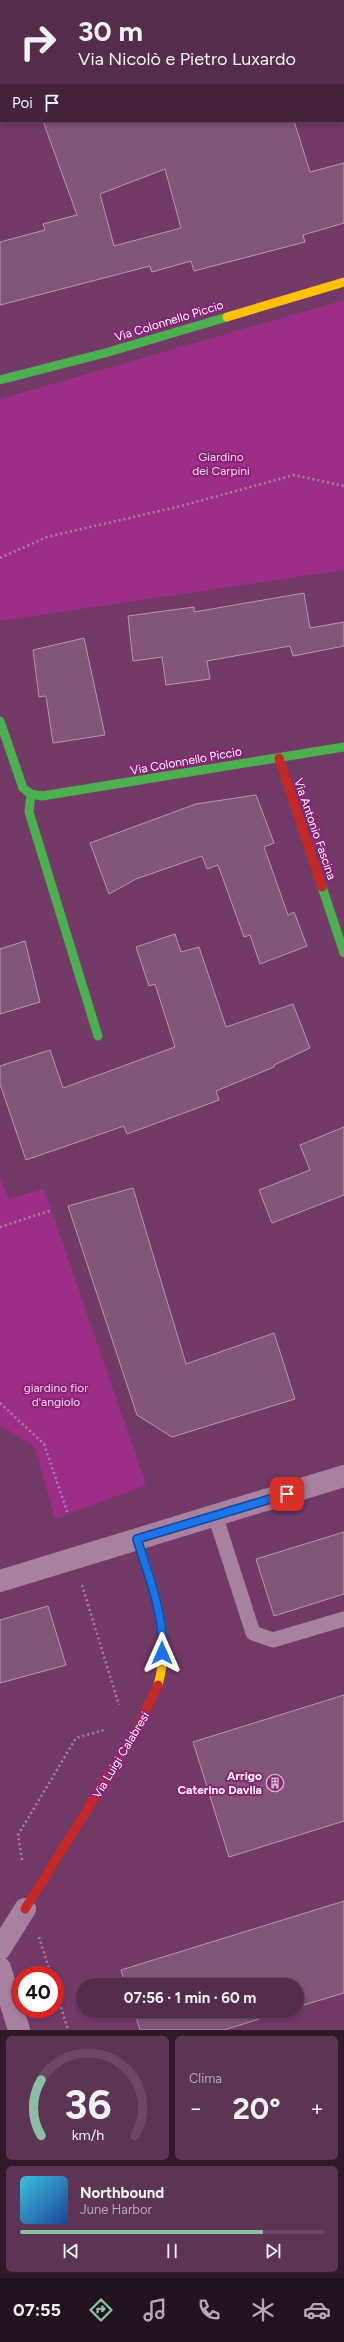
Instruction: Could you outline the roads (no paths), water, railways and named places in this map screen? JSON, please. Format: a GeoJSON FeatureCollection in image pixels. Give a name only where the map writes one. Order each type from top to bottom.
{"type":"FeatureCollection","features":[{"type":"Feature","properties":{"kind":"street","name":"Via Colonnello Piccio"},"geometry":{"type":"LineString","coordinates":[[0,380],[105,353],[344,282]]}},
{"type":"Feature","properties":{"kind":"street"},"geometry":{"type":"LineString","coordinates":[[0,721],[23,788],[31,794],[29,812],[98,1036]]}},
{"type":"Feature","properties":{"kind":"street","name":"Via Colonnello Piccio"},"geometry":{"type":"LineString","coordinates":[[31,794],[53,796],[344,747]]}},
{"type":"Feature","properties":{"kind":"street","name":"Via Antonio Fascina"},"geometry":{"type":"LineString","coordinates":[[278,758],[344,952]]}},
{"type":"Feature","properties":{"kind":"street"},"geometry":{"type":"LineString","coordinates":[[0,1581],[344,1476]]}},
{"type":"Feature","properties":{"kind":"street","name":"Via Luigi Calabresi"},"geometry":{"type":"LineString","coordinates":[[13,1927],[135,1734],[149,1708],[159,1679],[163,1640],[156,1603],[137,1539]]}},
{"type":"Feature","properties":{"kind":"street"},"geometry":{"type":"LineString","coordinates":[[0,1968],[19,2030]]}},
{"type":"Feature","properties":{"kind":"lane"},"geometry":{"type":"LineString","coordinates":[[215,1516],[253,1633],[273,1640],[344,1619]]}},
{"type":"Feature","properties":{"kind":"place","name":"Arrigo Caterino Davila"},"geometry":{"type":"Point","coordinates":[275,1783]}},
{"type":"Feature","properties":{"kind":"park label","name":"Giardino dei Carpini"},"geometry":{"type":"Point","coordinates":[221,464]}},
{"type":"Feature","properties":{"kind":"park label","name":"giardino fior d'angiolo"},"geometry":{"type":"Point","coordinates":[56,1395]}}]}
